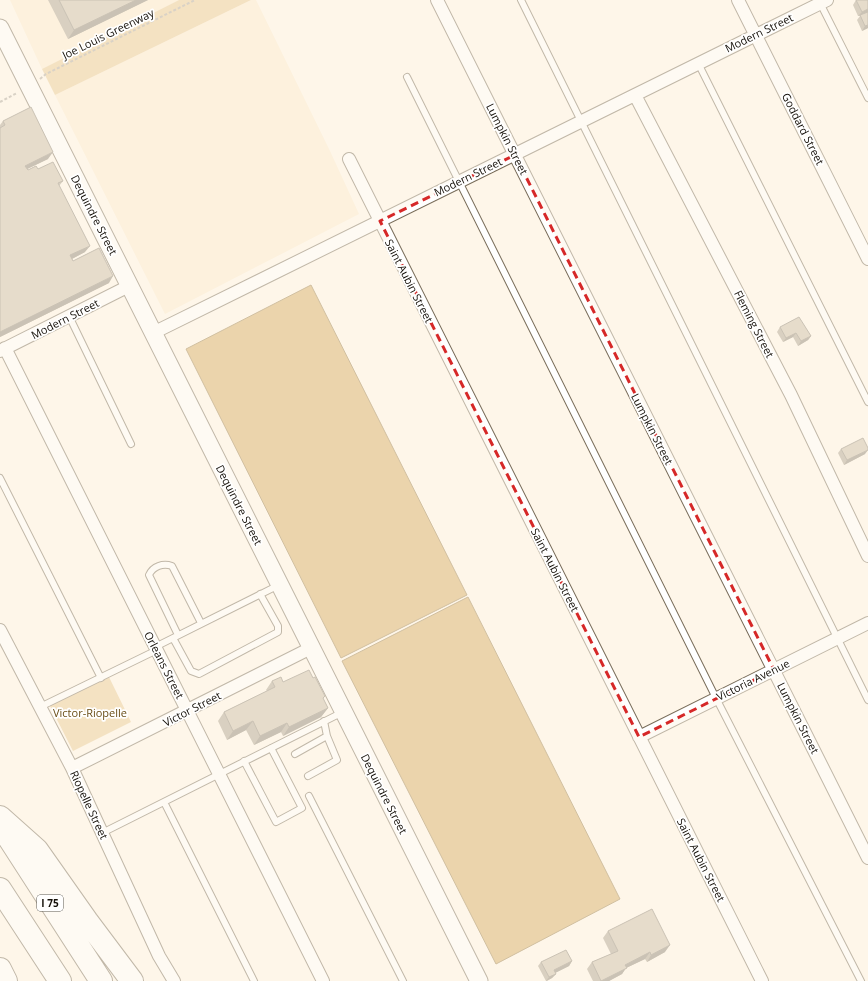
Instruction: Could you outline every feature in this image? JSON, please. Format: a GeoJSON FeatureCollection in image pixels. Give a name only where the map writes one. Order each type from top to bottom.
{"type":"FeatureCollection","features":[{"type":"Feature","properties":{"kind":"highway"},"geometry":{"type":"LineString","coordinates":[[0,817],[37,850],[87,921],[132,981]]}},
{"type":"Feature","properties":{"kind":"highway","name":"I 75"},"geometry":{"type":"LineString","coordinates":[[0,825],[101,981]]}},
{"type":"Feature","properties":{"kind":"highway"},"geometry":{"type":"LineString","coordinates":[[0,889],[60,981]]}},
{"type":"Feature","properties":{"kind":"highway"},"geometry":{"type":"LineString","coordinates":[[0,969],[6,981]]}},
{"type":"Feature","properties":{"kind":"street","name":"Lumpkin Street"},"geometry":{"type":"LineString","coordinates":[[437,0],[868,858]]}},
{"type":"Feature","properties":{"kind":"street","name":"Goddard Street"},"geometry":{"type":"LineString","coordinates":[[738,0],[868,259]]}},
{"type":"Feature","properties":{"kind":"street","name":"Modern Street"},"geometry":{"type":"LineString","coordinates":[[153,333],[380,222],[822,1]]}},
{"type":"Feature","properties":{"kind":"street","name":"Dequindre Street"},"geometry":{"type":"LineString","coordinates":[[0,28],[478,981]]}},
{"type":"Feature","properties":{"kind":"street","name":"Fleming Street"},"geometry":{"type":"LineString","coordinates":[[635,95],[790,395],[868,556]]}},
{"type":"Feature","properties":{"kind":"street","name":"Saint Aubin Street"},"geometry":{"type":"LineString","coordinates":[[349,159],[762,981]]}},
{"type":"Feature","properties":{"kind":"street","name":"Modern Street"},"geometry":{"type":"LineString","coordinates":[[3,350],[129,286]]}},
{"type":"Feature","properties":{"kind":"street","name":"Orleans Street"},"geometry":{"type":"LineString","coordinates":[[3,350],[156,648],[323,981]]}},
{"type":"Feature","properties":{"kind":"street","name":"Victoria Avenue"},"geometry":{"type":"LineString","coordinates":[[639,737],[868,623]]}},
{"type":"Feature","properties":{"kind":"street","name":"Riopelle Street"},"geometry":{"type":"LineString","coordinates":[[0,630],[72,768],[159,956],[174,981]]}},
{"type":"Feature","properties":{"kind":"street","name":"Victor Street"},"geometry":{"type":"LineString","coordinates":[[72,768],[311,648]]}},
{"type":"Feature","properties":{"kind":"lane"},"geometry":{"type":"LineString","coordinates":[[521,0],[868,700]]}},
{"type":"Feature","properties":{"kind":"lane"},"geometry":{"type":"LineString","coordinates":[[822,1],[868,98]]}},
{"type":"Feature","properties":{"kind":"lane"},"geometry":{"type":"LineString","coordinates":[[698,63],[868,402]]}},
{"type":"Feature","properties":{"kind":"lane"},"geometry":{"type":"LineString","coordinates":[[407,77],[716,698],[861,981]]}},
{"type":"Feature","properties":{"kind":"lane"},"geometry":{"type":"LineString","coordinates":[[69,316],[131,444]]}},
{"type":"Feature","properties":{"kind":"lane"},"geometry":{"type":"LineString","coordinates":[[0,478],[101,678]]}},
{"type":"Feature","properties":{"kind":"lane"},"geometry":{"type":"LineString","coordinates":[[201,624],[172,566],[163,564],[151,570],[148,575],[191,671],[199,674],[278,632],[278,626],[260,594]]}},
{"type":"Feature","properties":{"kind":"lane"},"geometry":{"type":"LineString","coordinates":[[40,707],[101,678],[176,636],[279,585]]}},
{"type":"Feature","properties":{"kind":"lane"},"geometry":{"type":"LineString","coordinates":[[102,833],[343,712]]}},
{"type":"Feature","properties":{"kind":"lane"},"geometry":{"type":"LineString","coordinates":[[308,776],[337,760],[326,736],[324,721]]}},
{"type":"Feature","properties":{"kind":"lane"},"geometry":{"type":"LineString","coordinates":[[295,754],[326,736]]}},
{"type":"Feature","properties":{"kind":"lane"},"geometry":{"type":"LineString","coordinates":[[244,761],[276,822],[302,808],[271,748]]}},
{"type":"Feature","properties":{"kind":"lane"},"geometry":{"type":"LineString","coordinates":[[310,796],[403,981]]}},
{"type":"Feature","properties":{"kind":"lane"},"geometry":{"type":"LineString","coordinates":[[164,802],[254,981]]}},
{"type":"Feature","properties":{"kind":"path","name":"Joe Louis Greenway"},"geometry":{"type":"LineString","coordinates":[[0,102],[29,87],[46,74],[195,0]]}},
{"type":"Feature","properties":{"kind":"highlighted area"},"geometry":{"type":"Polygon","coordinates":[[[515,155],[774,670],[639,737],[380,221],[515,155]]]}},
{"type":"Feature","properties":{"kind":"shaded area"},"geometry":{"type":"Polygon","coordinates":[[[10,0],[179,0],[42,69],[10,0]]]}},
{"type":"Feature","properties":{"kind":"shaded area"},"geometry":{"type":"Polygon","coordinates":[[[251,0],[256,0],[359,214],[165,314],[55,95],[251,0]]]}},
{"type":"Feature","properties":{"kind":"shaded area"},"geometry":{"type":"Polygon","coordinates":[[[311,285],[467,595],[341,658],[186,349],[311,285]]]}},
{"type":"Feature","properties":{"kind":"shaded area"},"geometry":{"type":"Polygon","coordinates":[[[468,597],[620,899],[496,964],[342,661],[468,597]]]}},
{"type":"Feature","properties":{"kind":"green space"},"geometry":{"type":"Polygon","coordinates":[[[179,0],[251,0],[55,95],[42,69],[179,0]]]}},
{"type":"Feature","properties":{"kind":"green space","name":"Victor-Riopelle"},"geometry":{"type":"Polygon","coordinates":[[[108,675],[131,722],[73,751],[49,704],[108,675]]]}},
{"type":"Feature","properties":{"kind":"building"},"geometry":{"type":"Polygon","coordinates":[[[59,0],[136,0],[74,30],[59,0]]]}},
{"type":"Feature","properties":{"kind":"building"},"geometry":{"type":"Polygon","coordinates":[[[856,0],[868,0],[868,9],[862,12],[856,0]]]}},
{"type":"Feature","properties":{"kind":"building"},"geometry":{"type":"Polygon","coordinates":[[[868,12],[868,25],[865,26],[860,15],[868,12]]]}},
{"type":"Feature","properties":{"kind":"building"},"geometry":{"type":"Polygon","coordinates":[[[31,107],[53,152],[25,166],[28,170],[36,166],[38,169],[53,162],[63,181],[58,183],[90,246],[70,255],[73,261],[99,248],[113,276],[0,332],[0,128],[5,125],[3,121],[31,107]]]}},
{"type":"Feature","properties":{"kind":"building"},"geometry":{"type":"Polygon","coordinates":[[[799,317],[811,336],[801,341],[796,333],[786,338],[780,327],[799,317]]]}},
{"type":"Feature","properties":{"kind":"building"},"geometry":{"type":"Polygon","coordinates":[[[863,438],[868,450],[847,460],[841,449],[863,438]]]}},
{"type":"Feature","properties":{"kind":"building"},"geometry":{"type":"Polygon","coordinates":[[[309,670],[313,678],[315,677],[325,696],[323,698],[328,708],[289,727],[287,723],[260,736],[253,721],[233,731],[224,712],[275,687],[272,681],[281,677],[283,682],[309,670]]]}},
{"type":"Feature","properties":{"kind":"building"},"geometry":{"type":"Polygon","coordinates":[[[652,909],[670,945],[651,955],[650,952],[625,965],[627,968],[601,981],[592,962],[618,951],[608,931],[652,909]]]}},
{"type":"Feature","properties":{"kind":"building"},"geometry":{"type":"Polygon","coordinates":[[[566,950],[572,961],[554,970],[556,974],[549,977],[541,962],[566,950]]]}}]}
